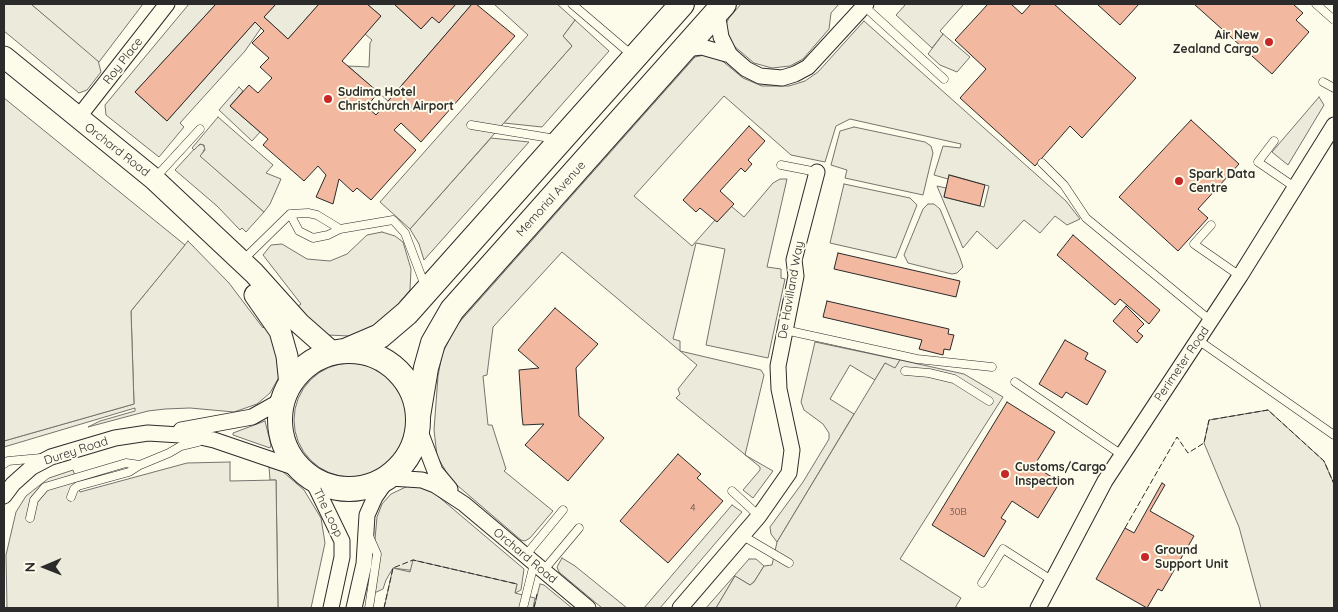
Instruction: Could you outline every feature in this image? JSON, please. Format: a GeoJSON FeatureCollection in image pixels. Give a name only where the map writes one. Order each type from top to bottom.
{"type":"FeatureCollection","features":[{"type":"Feature","properties":{"kind":"main road"},"geometry":{"type":"LineString","coordinates":[[339,352],[372,355],[395,368],[411,390],[418,421],[408,456],[388,479],[366,487],[343,489],[321,483],[306,473],[293,460],[283,437],[281,418],[287,392],[311,363],[339,352],[380,336],[392,328],[427,292],[682,4]]}},
{"type":"Feature","properties":{"kind":"main road","name":"Memorial Avenue"},"geometry":{"type":"LineString","coordinates":[[418,421],[426,368],[433,343],[452,310],[720,8]]}},
{"type":"Feature","properties":{"kind":"street","name":"Roy Place"},"geometry":{"type":"LineString","coordinates":[[77,119],[168,4]]}},
{"type":"Feature","properties":{"kind":"street"},"geometry":{"type":"LineString","coordinates":[[684,49],[711,48],[730,55],[746,69],[760,76],[782,78],[808,68],[865,5]]}},
{"type":"Feature","properties":{"kind":"street"},"geometry":{"type":"LineString","coordinates":[[720,8],[721,37],[730,55]]}},
{"type":"Feature","properties":{"kind":"street","name":"Orchard Road"},"geometry":{"type":"LineString","coordinates":[[4,57],[77,119],[154,179],[254,273],[287,312],[339,352]]}},
{"type":"Feature","properties":{"kind":"street","name":"Perimeter Road"},"geometry":{"type":"LineString","coordinates":[[1038,608],[1105,481],[1240,276],[1334,124]]}},
{"type":"Feature","properties":{"kind":"street","name":"De Havilland Way"},"geometry":{"type":"LineString","coordinates":[[680,608],[759,516],[784,483],[792,464],[792,450],[777,378],[796,276],[794,260],[817,172]]}},
{"type":"Feature","properties":{"kind":"street","name":"Orchard Road"},"geometry":{"type":"LineString","coordinates":[[234,255],[244,280],[280,331],[287,356],[287,392]]}},
{"type":"Feature","properties":{"kind":"street","name":"Durey Road"},"geometry":{"type":"LineString","coordinates":[[4,496],[13,484],[32,467],[51,457],[116,438],[162,433],[252,417],[287,392]]}},
{"type":"Feature","properties":{"kind":"street","name":"Orchard Road"},"geometry":{"type":"LineString","coordinates":[[418,421],[435,471],[464,504],[588,608]]}},
{"type":"Feature","properties":{"kind":"street","name":"Durey Road"},"geometry":{"type":"LineString","coordinates":[[162,433],[214,440],[306,473]]}},
{"type":"Feature","properties":{"kind":"street","name":"The Loop"},"geometry":{"type":"LineString","coordinates":[[306,473],[342,541],[342,557],[331,608]]}},
{"type":"Feature","properties":{"kind":"street","name":"Orchard Road"},"geometry":{"type":"LineString","coordinates":[[388,479],[422,480],[431,483],[464,504]]}},
{"type":"Feature","properties":{"kind":"street"},"geometry":{"type":"LineString","coordinates":[[354,608],[364,564],[366,530],[370,507],[388,479]]}},
{"type":"Feature","properties":{"kind":"lane"},"geometry":{"type":"LineString","coordinates":[[572,4],[634,58]]}},
{"type":"Feature","properties":{"kind":"lane"},"geometry":{"type":"LineString","coordinates":[[1316,4],[1334,20]]}},
{"type":"Feature","properties":{"kind":"lane"},"geometry":{"type":"LineString","coordinates":[[865,5],[944,79]]}},
{"type":"Feature","properties":{"kind":"lane"},"geometry":{"type":"LineString","coordinates":[[1323,82],[1334,88]]}},
{"type":"Feature","properties":{"kind":"lane"},"geometry":{"type":"LineString","coordinates":[[471,126],[562,140]]}},
{"type":"Feature","properties":{"kind":"lane"},"geometry":{"type":"LineString","coordinates":[[154,179],[200,129]]}},
{"type":"Feature","properties":{"kind":"lane"},"geometry":{"type":"LineString","coordinates":[[1274,141],[1258,162],[1296,188]]}},
{"type":"Feature","properties":{"kind":"lane"},"geometry":{"type":"LineString","coordinates":[[1042,163],[1064,185],[1086,218],[1211,321]]}},
{"type":"Feature","properties":{"kind":"lane"},"geometry":{"type":"LineString","coordinates":[[781,165],[817,172]]}},
{"type":"Feature","properties":{"kind":"lane"},"geometry":{"type":"LineString","coordinates":[[234,255],[290,214],[308,213],[317,215],[340,229]]}},
{"type":"Feature","properties":{"kind":"lane"},"geometry":{"type":"LineString","coordinates":[[290,214],[299,231],[313,238],[328,235],[340,229],[393,220],[405,233],[427,292]]}},
{"type":"Feature","properties":{"kind":"lane"},"geometry":{"type":"LineString","coordinates":[[1211,225],[1194,244],[1240,276]]}},
{"type":"Feature","properties":{"kind":"lane"},"geometry":{"type":"LineString","coordinates":[[785,330],[918,359],[992,367]]}},
{"type":"Feature","properties":{"kind":"lane"},"geometry":{"type":"LineString","coordinates":[[1198,340],[1331,433],[1334,441]]}},
{"type":"Feature","properties":{"kind":"lane"},"geometry":{"type":"LineString","coordinates":[[905,371],[929,373],[954,379],[989,401]]}},
{"type":"Feature","properties":{"kind":"lane"},"geometry":{"type":"LineString","coordinates":[[1015,382],[1122,455]]}},
{"type":"Feature","properties":{"kind":"lane"},"geometry":{"type":"LineString","coordinates":[[71,498],[74,489],[78,486],[130,472],[140,465],[191,443],[214,440]]}},
{"type":"Feature","properties":{"kind":"lane"},"geometry":{"type":"LineString","coordinates":[[5,461],[51,457]]}},
{"type":"Feature","properties":{"kind":"lane"},"geometry":{"type":"LineString","coordinates":[[30,518],[34,500],[45,487],[126,463],[140,465]]}},
{"type":"Feature","properties":{"kind":"lane"},"geometry":{"type":"LineString","coordinates":[[732,491],[759,516]]}},
{"type":"Feature","properties":{"kind":"lane"},"geometry":{"type":"LineString","coordinates":[[523,608],[534,564],[563,510]]}},
{"type":"Feature","properties":{"kind":"lane"},"geometry":{"type":"LineString","coordinates":[[534,564],[579,528]]}},
{"type":"Feature","properties":{"kind":"lane"},"geometry":{"type":"LineString","coordinates":[[366,530],[378,554],[369,608]]}},
{"type":"Feature","properties":{"kind":"lane"},"geometry":{"type":"LineString","coordinates":[[743,536],[789,562]]}},
{"type":"Feature","properties":{"kind":"lane"},"geometry":{"type":"LineString","coordinates":[[982,582],[1003,549],[1053,581]]}},
{"type":"Feature","properties":{"kind":"shaded area"},"geometry":{"type":"Polygon","coordinates":[[[4,4],[31,4],[98,60],[101,72],[87,90],[79,93],[4,31],[4,4]]]}},
{"type":"Feature","properties":{"kind":"shaded area"},"geometry":{"type":"Polygon","coordinates":[[[31,4],[143,4],[99,62],[31,4]]]}},
{"type":"Feature","properties":{"kind":"shaded area"},"geometry":{"type":"Polygon","coordinates":[[[189,4],[216,4],[135,92],[167,121],[255,22],[261,28],[245,51],[180,123],[184,127],[159,157],[106,115],[105,105],[189,4]]]}},
{"type":"Feature","properties":{"kind":"shaded area"},"geometry":{"type":"Polygon","coordinates":[[[276,4],[319,4],[288,39],[264,17],[276,4]]]}},
{"type":"Feature","properties":{"kind":"shaded area"},"geometry":{"type":"Polygon","coordinates":[[[367,4],[394,4],[421,29],[432,17],[439,22],[456,4],[472,4],[388,101],[348,66],[369,67],[370,43],[372,40],[365,34],[381,16],[367,4]]]}},
{"type":"Feature","properties":{"kind":"shaded area"},"geometry":{"type":"Polygon","coordinates":[[[494,4],[557,4],[575,20],[563,36],[572,46],[410,229],[380,202],[528,35],[494,4]]]}},
{"type":"Feature","properties":{"kind":"shaded area"},"geometry":{"type":"Polygon","coordinates":[[[741,4],[839,4],[831,13],[829,29],[803,59],[790,66],[772,68],[754,63],[734,46],[728,38],[726,24],[741,4]]]}},
{"type":"Feature","properties":{"kind":"shaded area"},"geometry":{"type":"Polygon","coordinates":[[[906,4],[964,4],[940,31],[943,34],[932,48],[896,15],[906,4]]]}},
{"type":"Feature","properties":{"kind":"shaded area"},"geometry":{"type":"Polygon","coordinates":[[[575,20],[609,51],[542,127],[504,123],[572,46],[563,36],[575,20]]]}},
{"type":"Feature","properties":{"kind":"shaded area"},"geometry":{"type":"Polygon","coordinates":[[[864,21],[1066,201],[1080,219],[1067,225],[1055,216],[1040,233],[1024,220],[997,249],[977,231],[963,248],[937,186],[946,188],[944,197],[984,207],[989,186],[950,175],[948,179],[934,175],[943,146],[960,148],[961,144],[850,119],[836,126],[825,162],[791,155],[724,96],[634,196],[692,246],[715,220],[717,222],[731,206],[744,217],[773,183],[780,179],[787,179],[767,267],[781,269],[781,278],[785,279],[768,358],[706,345],[725,249],[696,243],[673,339],[680,341],[680,351],[562,252],[493,327],[487,375],[483,376],[488,425],[492,425],[506,469],[504,471],[553,511],[530,538],[525,541],[521,540],[451,480],[437,456],[434,430],[438,376],[442,354],[456,326],[695,57],[709,54],[720,59],[743,78],[762,86],[789,86],[805,81],[818,72],[864,21]]]}},
{"type":"Feature","properties":{"kind":"shaded area"},"geometry":{"type":"Polygon","coordinates":[[[943,34],[970,57],[957,72],[940,65],[928,54],[943,34]]]}},
{"type":"Feature","properties":{"kind":"shaded area"},"geometry":{"type":"Polygon","coordinates":[[[239,87],[243,91],[230,106],[260,132],[252,141],[219,110],[239,87]]]}},
{"type":"Feature","properties":{"kind":"shaded area"},"geometry":{"type":"Polygon","coordinates":[[[1319,97],[1324,105],[1288,165],[1272,152],[1319,97]]]}},
{"type":"Feature","properties":{"kind":"shaded area"},"geometry":{"type":"Polygon","coordinates":[[[4,98],[185,245],[131,311],[134,404],[4,441],[4,98]]]}},
{"type":"Feature","properties":{"kind":"shaded area"},"geometry":{"type":"Polygon","coordinates":[[[218,117],[273,165],[266,173],[281,179],[270,204],[264,212],[200,156],[205,150],[204,145],[200,144],[194,150],[192,148],[218,117]]]}},
{"type":"Feature","properties":{"kind":"shaded area"},"geometry":{"type":"Polygon","coordinates":[[[854,127],[925,142],[931,146],[933,153],[923,195],[845,178],[847,170],[831,165],[840,131],[854,127]]]}},
{"type":"Feature","properties":{"kind":"shaded area"},"geometry":{"type":"Polygon","coordinates":[[[491,138],[529,142],[424,260],[419,244],[410,229],[491,138]]]}},
{"type":"Feature","properties":{"kind":"shaded area"},"geometry":{"type":"Polygon","coordinates":[[[202,144],[205,148],[201,156],[264,212],[246,232],[242,228],[240,230],[217,206],[175,170],[197,146],[202,144]]]}},
{"type":"Feature","properties":{"kind":"shaded area"},"geometry":{"type":"Polygon","coordinates":[[[844,184],[910,198],[917,205],[896,258],[830,243],[844,184]]]}},
{"type":"Feature","properties":{"kind":"shaded area"},"geometry":{"type":"Polygon","coordinates":[[[928,204],[934,204],[940,209],[963,267],[957,273],[952,274],[908,263],[904,255],[923,209],[928,204]]]}},
{"type":"Feature","properties":{"kind":"shaded area"},"geometry":{"type":"Polygon","coordinates":[[[382,232],[395,236],[403,242],[411,269],[410,290],[389,315],[373,328],[350,336],[327,335],[297,307],[301,304],[263,255],[271,245],[282,244],[307,259],[330,261],[347,254],[367,235],[382,232]]]}},
{"type":"Feature","properties":{"kind":"shaded area"},"geometry":{"type":"Polygon","coordinates":[[[188,241],[229,283],[263,328],[266,325],[276,341],[279,377],[270,393],[257,404],[234,412],[190,408],[165,409],[148,411],[88,427],[100,421],[135,411],[135,408],[4,447],[4,441],[134,404],[131,311],[188,241]]]}},
{"type":"Feature","properties":{"kind":"shaded area"},"geometry":{"type":"Polygon","coordinates":[[[815,342],[900,360],[895,369],[885,363],[875,380],[850,365],[830,399],[854,414],[777,542],[771,534],[770,527],[803,482],[829,439],[829,433],[823,424],[804,410],[801,402],[815,342]]]}},
{"type":"Feature","properties":{"kind":"shaded area"},"geometry":{"type":"Polygon","coordinates":[[[680,351],[761,370],[764,375],[745,455],[676,398],[680,394],[678,389],[697,365],[680,351]]]}},
{"type":"Feature","properties":{"kind":"shaded area"},"geometry":{"type":"Polygon","coordinates":[[[900,360],[964,374],[1003,397],[900,559],[961,598],[955,608],[716,608],[735,576],[750,585],[764,566],[772,565],[777,542],[885,363],[895,368],[900,360]]]}},
{"type":"Feature","properties":{"kind":"shaded area"},"geometry":{"type":"Polygon","coordinates":[[[351,363],[373,367],[392,379],[404,398],[408,420],[404,442],[392,461],[373,473],[351,477],[329,473],[310,461],[298,442],[294,420],[298,398],[310,379],[329,367],[351,363]]]}},
{"type":"Feature","properties":{"kind":"shaded area"},"geometry":{"type":"Polygon","coordinates":[[[1268,410],[1324,461],[1334,484],[1334,608],[1261,608],[1239,527],[1204,443],[1209,420],[1268,410]]]}},
{"type":"Feature","properties":{"kind":"shaded area"},"geometry":{"type":"Polygon","coordinates":[[[265,421],[271,445],[270,448],[233,435],[233,433],[265,421]]]}},
{"type":"Feature","properties":{"kind":"shaded area"},"geometry":{"type":"Polygon","coordinates":[[[746,456],[773,471],[753,498],[743,490],[760,470],[760,467],[746,456]]]}},
{"type":"Feature","properties":{"kind":"shaded area"},"geometry":{"type":"Polygon","coordinates":[[[230,462],[230,481],[276,480],[278,608],[7,608],[6,555],[16,512],[26,496],[49,478],[73,470],[80,492],[187,463],[230,462]]]}},
{"type":"Feature","properties":{"kind":"shaded area"},"geometry":{"type":"Polygon","coordinates":[[[269,467],[282,471],[304,490],[321,518],[325,543],[311,608],[278,608],[276,480],[270,480],[269,467]]]}},
{"type":"Feature","properties":{"kind":"shaded area"},"geometry":{"type":"Polygon","coordinates":[[[408,486],[420,486],[433,492],[524,569],[521,590],[515,593],[517,584],[393,568],[383,589],[370,595],[377,517],[382,504],[391,494],[408,486]]]}},
{"type":"Feature","properties":{"kind":"shaded area"},"geometry":{"type":"Polygon","coordinates":[[[732,505],[742,512],[660,608],[644,608],[732,505]]]}},
{"type":"Feature","properties":{"kind":"shaded area"},"geometry":{"type":"Polygon","coordinates":[[[562,558],[575,566],[627,608],[602,608],[559,572],[557,567],[562,558]]]}},
{"type":"Feature","properties":{"kind":"shaded area"},"geometry":{"type":"Polygon","coordinates":[[[749,559],[756,559],[764,566],[754,582],[750,585],[735,576],[716,608],[706,608],[749,559]]]}},
{"type":"Feature","properties":{"kind":"shaded area"},"geometry":{"type":"Polygon","coordinates":[[[413,560],[517,584],[515,593],[535,598],[533,608],[384,608],[393,568],[410,572],[413,560]]]}},
{"type":"Feature","properties":{"kind":"shaded area"},"geometry":{"type":"Polygon","coordinates":[[[540,584],[544,585],[572,608],[534,608],[540,584]]]}},
{"type":"Feature","properties":{"kind":"building"},"geometry":{"type":"Polygon","coordinates":[[[216,4],[276,4],[264,17],[288,39],[319,4],[367,4],[381,16],[342,61],[378,92],[367,107],[376,115],[472,4],[476,4],[515,36],[421,142],[401,123],[394,130],[416,150],[371,200],[357,188],[353,192],[339,179],[333,204],[316,197],[326,175],[318,166],[304,181],[263,145],[268,139],[230,106],[249,85],[258,93],[272,78],[260,67],[269,58],[252,43],[264,31],[255,22],[167,121],[135,92],[216,4]]]}},
{"type":"Feature","properties":{"kind":"building"},"geometry":{"type":"Polygon","coordinates":[[[394,4],[456,4],[439,23],[432,17],[421,29],[394,4]]]}},
{"type":"Feature","properties":{"kind":"building"},"geometry":{"type":"Polygon","coordinates":[[[988,4],[1011,4],[1022,14],[1031,4],[1054,4],[1136,78],[1082,138],[1070,126],[1035,166],[960,98],[986,69],[955,40],[988,4]]]}},
{"type":"Feature","properties":{"kind":"building"},"geometry":{"type":"Polygon","coordinates":[[[1097,4],[1139,4],[1120,25],[1097,4]]]}},
{"type":"Feature","properties":{"kind":"building","name":"Air New Zealand Cargo"},"geometry":{"type":"Polygon","coordinates":[[[1194,4],[1293,4],[1303,13],[1296,20],[1309,32],[1272,74],[1194,4]]]}},
{"type":"Feature","properties":{"kind":"building","name":"Spark Data Centre"},"geometry":{"type":"Polygon","coordinates":[[[1191,120],[1239,164],[1198,209],[1208,218],[1178,251],[1119,197],[1191,120]]]}},
{"type":"Feature","properties":{"kind":"building"},"geometry":{"type":"Polygon","coordinates":[[[749,126],[765,141],[748,160],[752,164],[745,172],[741,168],[720,191],[734,204],[717,222],[700,208],[696,212],[683,200],[749,126]]]}},
{"type":"Feature","properties":{"kind":"building"},"geometry":{"type":"Polygon","coordinates":[[[949,175],[985,185],[980,206],[944,197],[949,175]]]}},
{"type":"Feature","properties":{"kind":"building"},"geometry":{"type":"Polygon","coordinates":[[[1073,235],[1160,310],[1149,324],[1120,299],[1115,305],[1057,255],[1073,235]]]}},
{"type":"Feature","properties":{"kind":"building"},"geometry":{"type":"Polygon","coordinates":[[[838,253],[960,281],[956,297],[834,269],[838,253]]]}},
{"type":"Feature","properties":{"kind":"building"},"geometry":{"type":"Polygon","coordinates":[[[827,301],[949,329],[948,334],[954,335],[950,350],[944,349],[943,355],[919,349],[922,340],[823,317],[827,301]]]}},
{"type":"Feature","properties":{"kind":"building"},"geometry":{"type":"Polygon","coordinates":[[[1126,306],[1144,324],[1137,331],[1143,336],[1137,343],[1113,321],[1126,306]]]}},
{"type":"Feature","properties":{"kind":"building"},"geometry":{"type":"Polygon","coordinates":[[[555,308],[598,344],[576,368],[579,416],[604,438],[568,481],[525,445],[544,424],[523,425],[522,416],[519,370],[539,368],[518,350],[555,308]]]}},
{"type":"Feature","properties":{"kind":"building"},"geometry":{"type":"Polygon","coordinates":[[[1065,340],[1088,353],[1085,359],[1106,371],[1087,405],[1066,392],[1062,398],[1039,384],[1065,340]]]}},
{"type":"Feature","properties":{"kind":"building","name":"Customs/Cargo Inspection"},"geometry":{"type":"Polygon","coordinates":[[[1007,402],[1055,432],[1034,466],[1060,482],[1038,518],[1012,501],[1001,518],[1006,521],[984,557],[932,525],[1007,402]]]}},
{"type":"Feature","properties":{"kind":"building"},"geometry":{"type":"Polygon","coordinates":[[[678,454],[701,474],[697,478],[723,501],[668,563],[620,521],[678,454]]]}},
{"type":"Feature","properties":{"kind":"building","name":"Ground Support Unit"},"geometry":{"type":"Polygon","coordinates":[[[1162,483],[1165,485],[1150,511],[1194,536],[1162,591],[1158,589],[1147,608],[1096,579],[1125,528],[1134,533],[1162,483]]]}},
{"type":"Feature","properties":{"kind":"fence"},"geometry":{"type":"LineString","coordinates":[[1125,528],[1177,437],[1188,453],[1204,443],[1209,420],[1268,410],[1324,461],[1334,484]]}},
{"type":"Feature","properties":{"kind":"fence"},"geometry":{"type":"LineString","coordinates":[[384,608],[393,568],[413,560],[517,584]]}},
{"type":"Feature","properties":{"kind":"fence"},"geometry":{"type":"LineString","coordinates":[[534,608],[537,594]]}},
{"type":"Feature","properties":{"kind":"place","name":"Air New Zealand Cargo"},"geometry":{"type":"Point","coordinates":[1269,42]}},
{"type":"Feature","properties":{"kind":"place","name":"Sudima Hotel Christchurch Airport"},"geometry":{"type":"Point","coordinates":[328,99]}},
{"type":"Feature","properties":{"kind":"place","name":"Spark Data Centre"},"geometry":{"type":"Point","coordinates":[1179,181]}},
{"type":"Feature","properties":{"kind":"place","name":"Customs/Cargo Inspection"},"geometry":{"type":"Point","coordinates":[1005,474]}},
{"type":"Feature","properties":{"kind":"place","name":"Ground Support Unit"},"geometry":{"type":"Point","coordinates":[1145,557]}}]}
